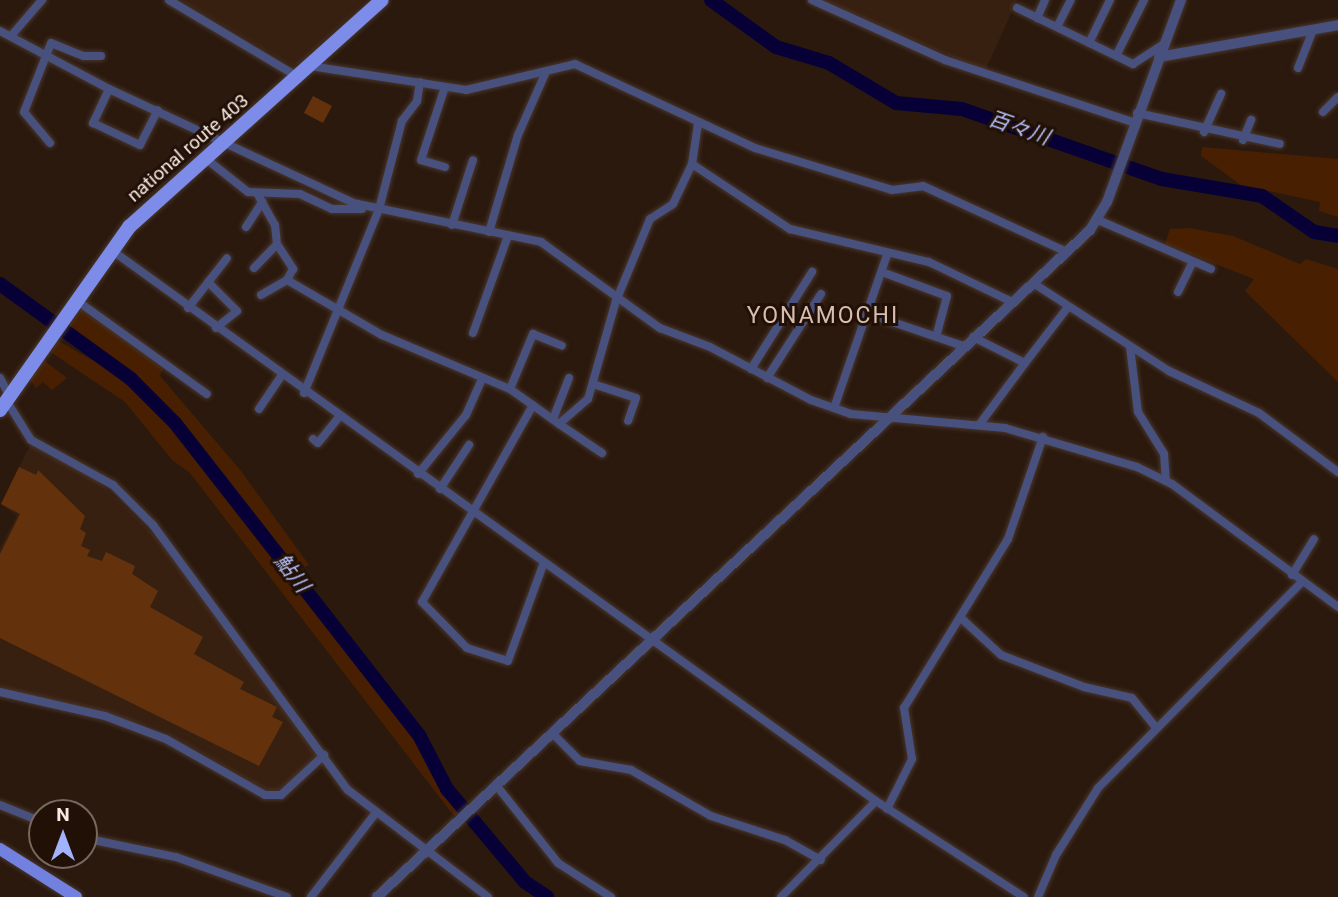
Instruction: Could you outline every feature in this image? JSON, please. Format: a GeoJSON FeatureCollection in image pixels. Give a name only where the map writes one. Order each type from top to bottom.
{"type":"FeatureCollection","features":[{"type":"Feature","properties":{"kind":"highway","name":"national route 403"},"geometry":{"type":"LineString","coordinates":[[5,401],[110,248],[205,158],[299,77],[382,0]]}},
{"type":"Feature","properties":{"kind":"main road"},"geometry":{"type":"LineString","coordinates":[[0,849],[76,897]]}},
{"type":"Feature","properties":{"kind":"street"},"geometry":{"type":"LineString","coordinates":[[11,36],[41,0]]}},
{"type":"Feature","properties":{"kind":"street"},"geometry":{"type":"LineString","coordinates":[[169,0],[299,77]]}},
{"type":"Feature","properties":{"kind":"street"},"geometry":{"type":"LineString","coordinates":[[811,0],[945,60],[1134,120],[1280,144]]}},
{"type":"Feature","properties":{"kind":"street"},"geometry":{"type":"LineString","coordinates":[[1037,18],[1045,0]]}},
{"type":"Feature","properties":{"kind":"street"},"geometry":{"type":"LineString","coordinates":[[1057,27],[1070,0]]}},
{"type":"Feature","properties":{"kind":"street"},"geometry":{"type":"LineString","coordinates":[[1089,43],[1110,0]]}},
{"type":"Feature","properties":{"kind":"street"},"geometry":{"type":"LineString","coordinates":[[1116,56],[1144,0]]}},
{"type":"Feature","properties":{"kind":"street"},"geometry":{"type":"LineString","coordinates":[[377,897],[963,346],[1067,252],[1098,219],[1107,202],[1134,120],[1181,0]]}},
{"type":"Feature","properties":{"kind":"street"},"geometry":{"type":"LineString","coordinates":[[1017,8],[1133,64],[1164,44]]}},
{"type":"Feature","properties":{"kind":"street"},"geometry":{"type":"LineString","coordinates":[[1159,57],[1338,25]]}},
{"type":"Feature","properties":{"kind":"street"},"geometry":{"type":"LineString","coordinates":[[1298,68],[1313,30]]}},
{"type":"Feature","properties":{"kind":"street"},"geometry":{"type":"LineString","coordinates":[[0,31],[109,89],[332,195],[379,209],[541,243],[616,302],[767,378],[834,408],[888,418],[979,425],[1043,437],[1166,481],[1292,575],[1336,602]]}},
{"type":"Feature","properties":{"kind":"street"},"geometry":{"type":"LineString","coordinates":[[50,143],[24,112],[51,43],[60,43],[83,56],[101,56]]}},
{"type":"Feature","properties":{"kind":"street"},"geometry":{"type":"LineString","coordinates":[[310,66],[445,87],[488,87],[575,64],[698,124],[892,190],[923,186],[1067,252]]}},
{"type":"Feature","properties":{"kind":"street"},"geometry":{"type":"LineString","coordinates":[[489,232],[518,135],[545,74]]}},
{"type":"Feature","properties":{"kind":"street"},"geometry":{"type":"LineString","coordinates":[[304,393],[324,352],[334,311],[379,209],[402,121],[417,101],[420,82]]}},
{"type":"Feature","properties":{"kind":"street"},"geometry":{"type":"LineString","coordinates":[[444,167],[421,160],[445,87]]}},
{"type":"Feature","properties":{"kind":"street"},"geometry":{"type":"LineString","coordinates":[[109,89],[93,123],[140,145],[158,110]]}},
{"type":"Feature","properties":{"kind":"street"},"geometry":{"type":"LineString","coordinates":[[1204,132],[1221,94]]}},
{"type":"Feature","properties":{"kind":"street"},"geometry":{"type":"LineString","coordinates":[[1323,112],[1338,97]]}},
{"type":"Feature","properties":{"kind":"street"},"geometry":{"type":"LineString","coordinates":[[1243,140],[1251,120]]}},
{"type":"Feature","properties":{"kind":"street"},"geometry":{"type":"LineString","coordinates":[[556,421],[587,399],[616,302],[649,219],[673,204],[692,164],[698,124]]}},
{"type":"Feature","properties":{"kind":"street"},"geometry":{"type":"LineString","coordinates":[[205,158],[248,192],[300,194],[331,209],[379,209]]}},
{"type":"Feature","properties":{"kind":"street"},"geometry":{"type":"LineString","coordinates":[[452,225],[473,160]]}},
{"type":"Feature","properties":{"kind":"street"},"geometry":{"type":"LineString","coordinates":[[692,164],[790,229],[929,262],[1012,302]]}},
{"type":"Feature","properties":{"kind":"street"},"geometry":{"type":"LineString","coordinates":[[257,193],[275,225],[277,244],[293,269],[287,280]]}},
{"type":"Feature","properties":{"kind":"street"},"geometry":{"type":"LineString","coordinates":[[246,227],[262,202]]}},
{"type":"Feature","properties":{"kind":"street"},"geometry":{"type":"LineString","coordinates":[[1098,219],[1211,269]]}},
{"type":"Feature","properties":{"kind":"street"},"geometry":{"type":"LineString","coordinates":[[473,333],[508,236]]}},
{"type":"Feature","properties":{"kind":"street"},"geometry":{"type":"LineString","coordinates":[[254,268],[277,244]]}},
{"type":"Feature","properties":{"kind":"street"},"geometry":{"type":"LineString","coordinates":[[110,248],[304,393],[653,639],[876,802],[1024,897]]}},
{"type":"Feature","properties":{"kind":"street"},"geometry":{"type":"LineString","coordinates":[[834,408],[869,314],[887,254]]}},
{"type":"Feature","properties":{"kind":"street"},"geometry":{"type":"LineString","coordinates":[[188,308],[227,258]]}},
{"type":"Feature","properties":{"kind":"street"},"geometry":{"type":"LineString","coordinates":[[1178,287],[1193,261]]}},
{"type":"Feature","properties":{"kind":"street"},"geometry":{"type":"LineString","coordinates":[[751,369],[812,272]]}},
{"type":"Feature","properties":{"kind":"street"},"geometry":{"type":"LineString","coordinates":[[882,272],[947,296],[937,334]]}},
{"type":"Feature","properties":{"kind":"street"},"geometry":{"type":"LineString","coordinates":[[261,295],[276,282],[287,280],[334,311],[482,379],[510,389],[602,453]]}},
{"type":"Feature","properties":{"kind":"street"},"geometry":{"type":"LineString","coordinates":[[208,282],[237,311],[216,328]]}},
{"type":"Feature","properties":{"kind":"street"},"geometry":{"type":"LineString","coordinates":[[1033,283],[1130,347],[1259,413],[1338,472]]}},
{"type":"Feature","properties":{"kind":"street"},"geometry":{"type":"LineString","coordinates":[[767,378],[821,294]]}},
{"type":"Feature","properties":{"kind":"street"},"geometry":{"type":"LineString","coordinates":[[74,298],[207,394]]}},
{"type":"Feature","properties":{"kind":"street"},"geometry":{"type":"LineString","coordinates":[[979,425],[1068,307]]}},
{"type":"Feature","properties":{"kind":"street"},"geometry":{"type":"LineString","coordinates":[[869,314],[937,334],[963,346]]}},
{"type":"Feature","properties":{"kind":"street"},"geometry":{"type":"LineString","coordinates":[[510,389],[533,334],[562,346]]}},
{"type":"Feature","properties":{"kind":"street"},"geometry":{"type":"LineString","coordinates":[[973,337],[1025,363]]}},
{"type":"Feature","properties":{"kind":"street"},"geometry":{"type":"LineString","coordinates":[[1130,347],[1138,412],[1164,454],[1166,481]]}},
{"type":"Feature","properties":{"kind":"street"},"geometry":{"type":"LineString","coordinates":[[259,410],[281,376]]}},
{"type":"Feature","properties":{"kind":"street"},"geometry":{"type":"LineString","coordinates":[[0,377],[5,401],[31,440],[113,485],[153,525],[348,790],[375,814],[488,897]]}},
{"type":"Feature","properties":{"kind":"street"},"geometry":{"type":"LineString","coordinates":[[556,421],[569,378]]}},
{"type":"Feature","properties":{"kind":"street"},"geometry":{"type":"LineString","coordinates":[[418,474],[466,415],[482,379]]}},
{"type":"Feature","properties":{"kind":"street"},"geometry":{"type":"LineString","coordinates":[[593,384],[636,398],[628,421]]}},
{"type":"Feature","properties":{"kind":"street"},"geometry":{"type":"LineString","coordinates":[[533,405],[475,514],[422,602],[467,649],[509,661],[544,562]]}},
{"type":"Feature","properties":{"kind":"street"},"geometry":{"type":"LineString","coordinates":[[317,442],[339,417]]}},
{"type":"Feature","properties":{"kind":"street"},"geometry":{"type":"LineString","coordinates":[[887,809],[912,759],[904,708],[1012,530],[1043,437]]}},
{"type":"Feature","properties":{"kind":"street"},"geometry":{"type":"LineString","coordinates":[[440,489],[468,445]]}},
{"type":"Feature","properties":{"kind":"street"},"geometry":{"type":"LineString","coordinates":[[1292,575],[1314,539]]}},
{"type":"Feature","properties":{"kind":"street"},"geometry":{"type":"LineString","coordinates":[[1038,897],[1056,855],[1090,800],[1156,727],[1284,606],[1302,582]]}},
{"type":"Feature","properties":{"kind":"street"},"geometry":{"type":"LineString","coordinates":[[961,618],[1001,655],[1084,687],[1132,698],[1156,727]]}},
{"type":"Feature","properties":{"kind":"street"},"geometry":{"type":"LineString","coordinates":[[0,692],[157,735],[265,795],[281,795],[324,755]]}},
{"type":"Feature","properties":{"kind":"street"},"geometry":{"type":"LineString","coordinates":[[552,734],[580,761],[631,770],[711,816],[785,840],[821,860]]}},
{"type":"Feature","properties":{"kind":"street"},"geometry":{"type":"LineString","coordinates":[[494,787],[558,863],[611,897]]}},
{"type":"Feature","properties":{"kind":"street"},"geometry":{"type":"LineString","coordinates":[[781,897],[821,860],[876,802]]}},
{"type":"Feature","properties":{"kind":"street"},"geometry":{"type":"LineString","coordinates":[[0,806],[28,817]]}},
{"type":"Feature","properties":{"kind":"street"},"geometry":{"type":"LineString","coordinates":[[311,897],[375,814]]}},
{"type":"Feature","properties":{"kind":"street"},"geometry":{"type":"LineString","coordinates":[[98,841],[176,857],[287,897]]}},
{"type":"Feature","properties":{"kind":"shaded area"},"geometry":{"type":"Polygon","coordinates":[[[181,0],[366,0],[300,64],[291,65],[181,0]]]}},
{"type":"Feature","properties":{"kind":"shaded area"},"geometry":{"type":"Polygon","coordinates":[[[823,0],[1017,0],[985,71],[823,0]]]}},
{"type":"Feature","properties":{"kind":"shaded area"},"geometry":{"type":"Polygon","coordinates":[[[1202,147],[1338,159],[1338,217],[1319,211],[1320,202],[1241,185],[1201,156],[1202,147]]]}},
{"type":"Feature","properties":{"kind":"shaded area"},"geometry":{"type":"Polygon","coordinates":[[[1189,228],[1233,236],[1300,264],[1306,259],[1338,269],[1338,382],[1245,291],[1254,279],[1165,244],[1170,229],[1189,228]]]}},
{"type":"Feature","properties":{"kind":"shaded area"},"geometry":{"type":"Polygon","coordinates":[[[80,308],[163,368],[160,376],[241,471],[309,565],[298,570],[144,383],[60,331],[80,308]]]}},
{"type":"Feature","properties":{"kind":"shaded area"},"geometry":{"type":"Polygon","coordinates":[[[55,339],[120,376],[178,431],[419,741],[437,784],[464,810],[454,816],[190,473],[172,460],[125,402],[46,349],[55,339]]]}},
{"type":"Feature","properties":{"kind":"shaded area"},"geometry":{"type":"Polygon","coordinates":[[[42,359],[67,378],[52,390],[43,382],[36,388],[29,378],[42,359]]]}},
{"type":"Feature","properties":{"kind":"shaded area"},"geometry":{"type":"Polygon","coordinates":[[[31,444],[88,471],[156,537],[317,755],[281,789],[266,790],[159,728],[0,687],[0,548],[17,516],[1,504],[31,444]]]}},
{"type":"Feature","properties":{"kind":"building"},"geometry":{"type":"Polygon","coordinates":[[[313,96],[332,106],[323,123],[304,113],[313,96]]]}},
{"type":"Feature","properties":{"kind":"building"},"geometry":{"type":"Polygon","coordinates":[[[19,467],[36,475],[38,470],[85,516],[80,529],[86,533],[81,546],[90,550],[87,556],[102,561],[106,552],[135,566],[132,574],[158,591],[150,607],[203,637],[194,654],[244,682],[240,689],[277,707],[272,717],[283,722],[259,766],[0,638],[0,554],[20,514],[1,504],[19,467]]]}},
{"type":"Feature","properties":{"kind":"waterway","name":"百々川"},"geometry":{"type":"LineString","coordinates":[[711,0],[776,47],[829,63],[896,103],[962,109],[1162,179],[1262,196],[1314,232],[1338,236]]}},
{"type":"Feature","properties":{"kind":"waterway","name":"鮎川"},"geometry":{"type":"LineString","coordinates":[[0,284],[131,379],[175,423],[420,737],[447,789],[525,882],[547,897]]}},
{"type":"Feature","properties":{"kind":"district","name":"YONAMOCHI"},"geometry":{"type":"Point","coordinates":[823,316]}}]}
